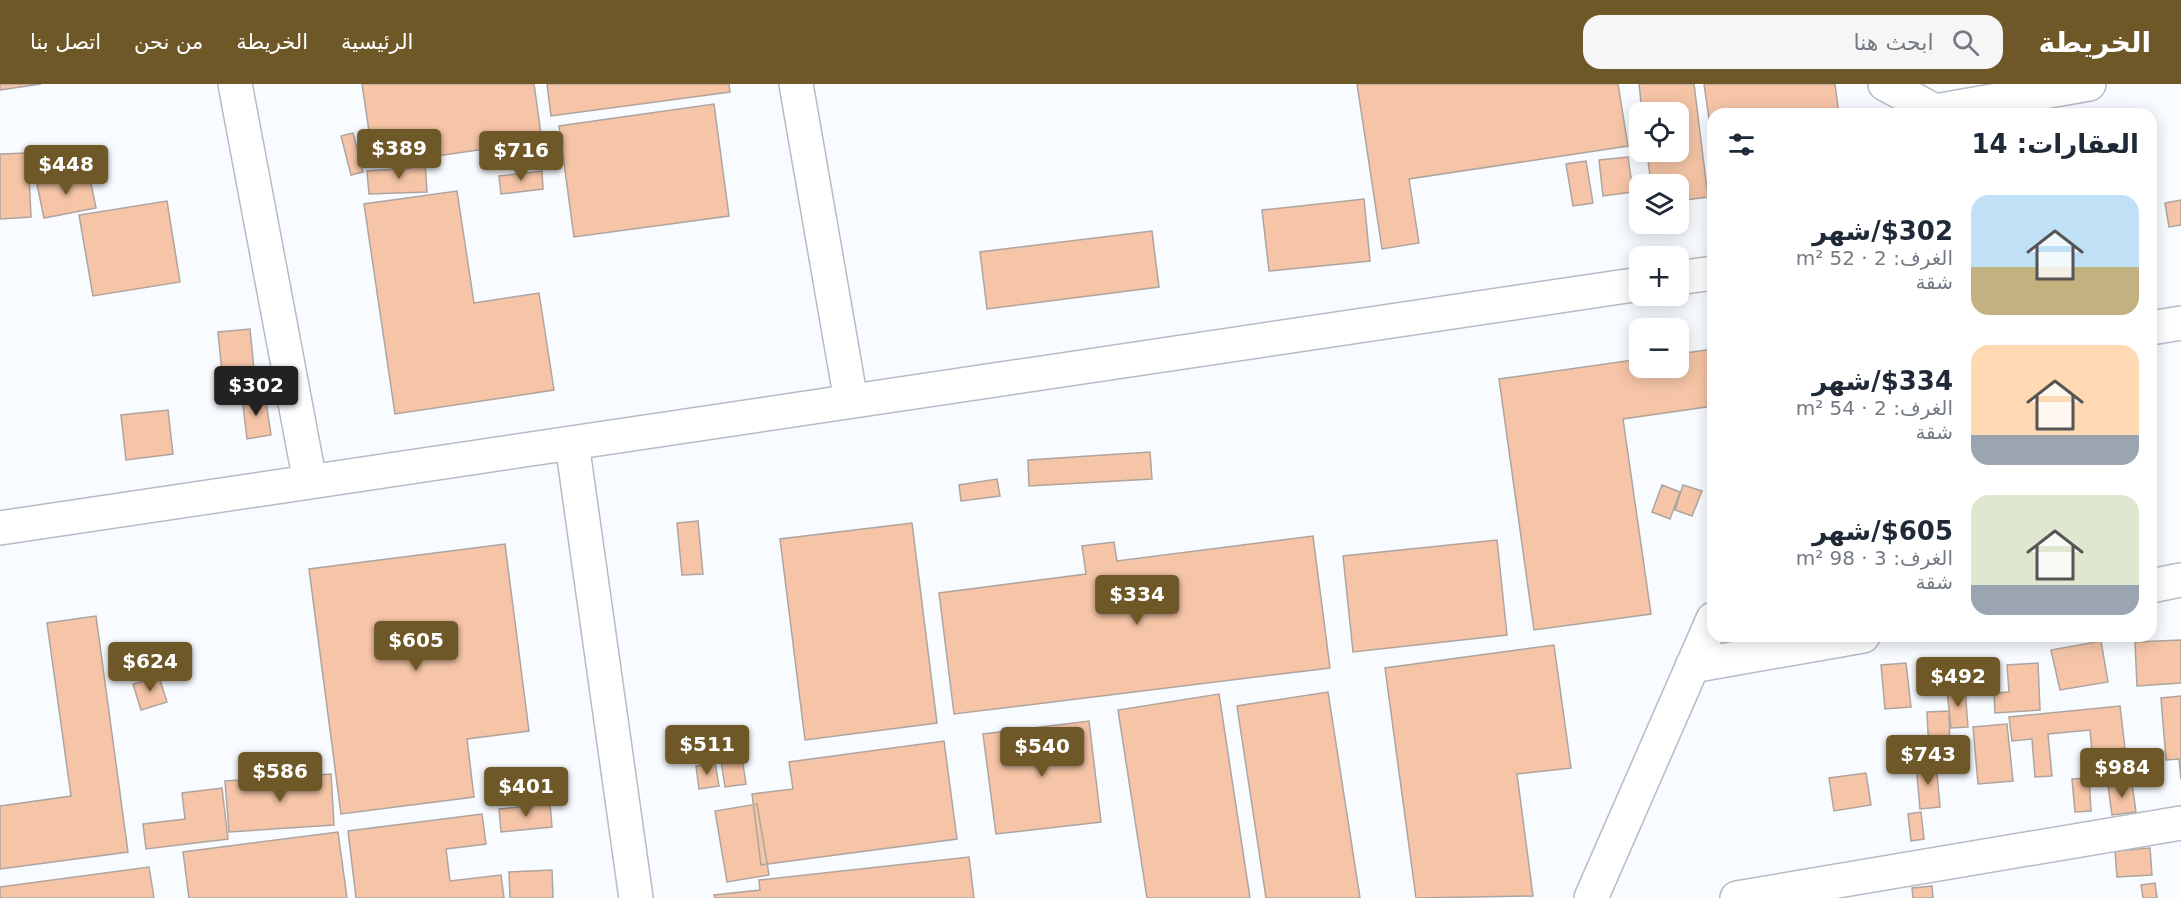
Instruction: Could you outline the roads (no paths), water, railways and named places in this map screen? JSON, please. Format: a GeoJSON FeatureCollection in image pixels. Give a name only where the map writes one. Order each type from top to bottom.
{"type":"FeatureCollection","features":[{"type":"Feature","properties":{"kind":"street"},"geometry":{"type":"LineString","coordinates":[[235,84],[310,482]]}},
{"type":"Feature","properties":{"kind":"street"},"geometry":{"type":"LineString","coordinates":[[796,84],[851,401]]}},
{"type":"Feature","properties":{"kind":"street"},"geometry":{"type":"LineString","coordinates":[[1885,84],[1939,103],[2089,84]]}},
{"type":"Feature","properties":{"kind":"street"},"geometry":{"type":"LineString","coordinates":[[1689,276],[1707,274]]}},
{"type":"Feature","properties":{"kind":"street"},"geometry":{"type":"LineString","coordinates":[[0,528],[1629,286]]}},
{"type":"Feature","properties":{"kind":"street"},"geometry":{"type":"LineString","coordinates":[[2157,327],[2181,323]]}},
{"type":"Feature","properties":{"kind":"street"},"geometry":{"type":"LineString","coordinates":[[572,443],[636,898]]}},
{"type":"Feature","properties":{"kind":"street"},"geometry":{"type":"LineString","coordinates":[[2157,584],[2181,580]]}},
{"type":"Feature","properties":{"kind":"street"},"geometry":{"type":"LineString","coordinates":[[1591,898],[1707,632]]}},
{"type":"Feature","properties":{"kind":"street"},"geometry":{"type":"LineString","coordinates":[[1692,666],[1829,642]]}},
{"type":"Feature","properties":{"kind":"street"},"geometry":{"type":"LineString","coordinates":[[1737,898],[2181,823]]}}]}
